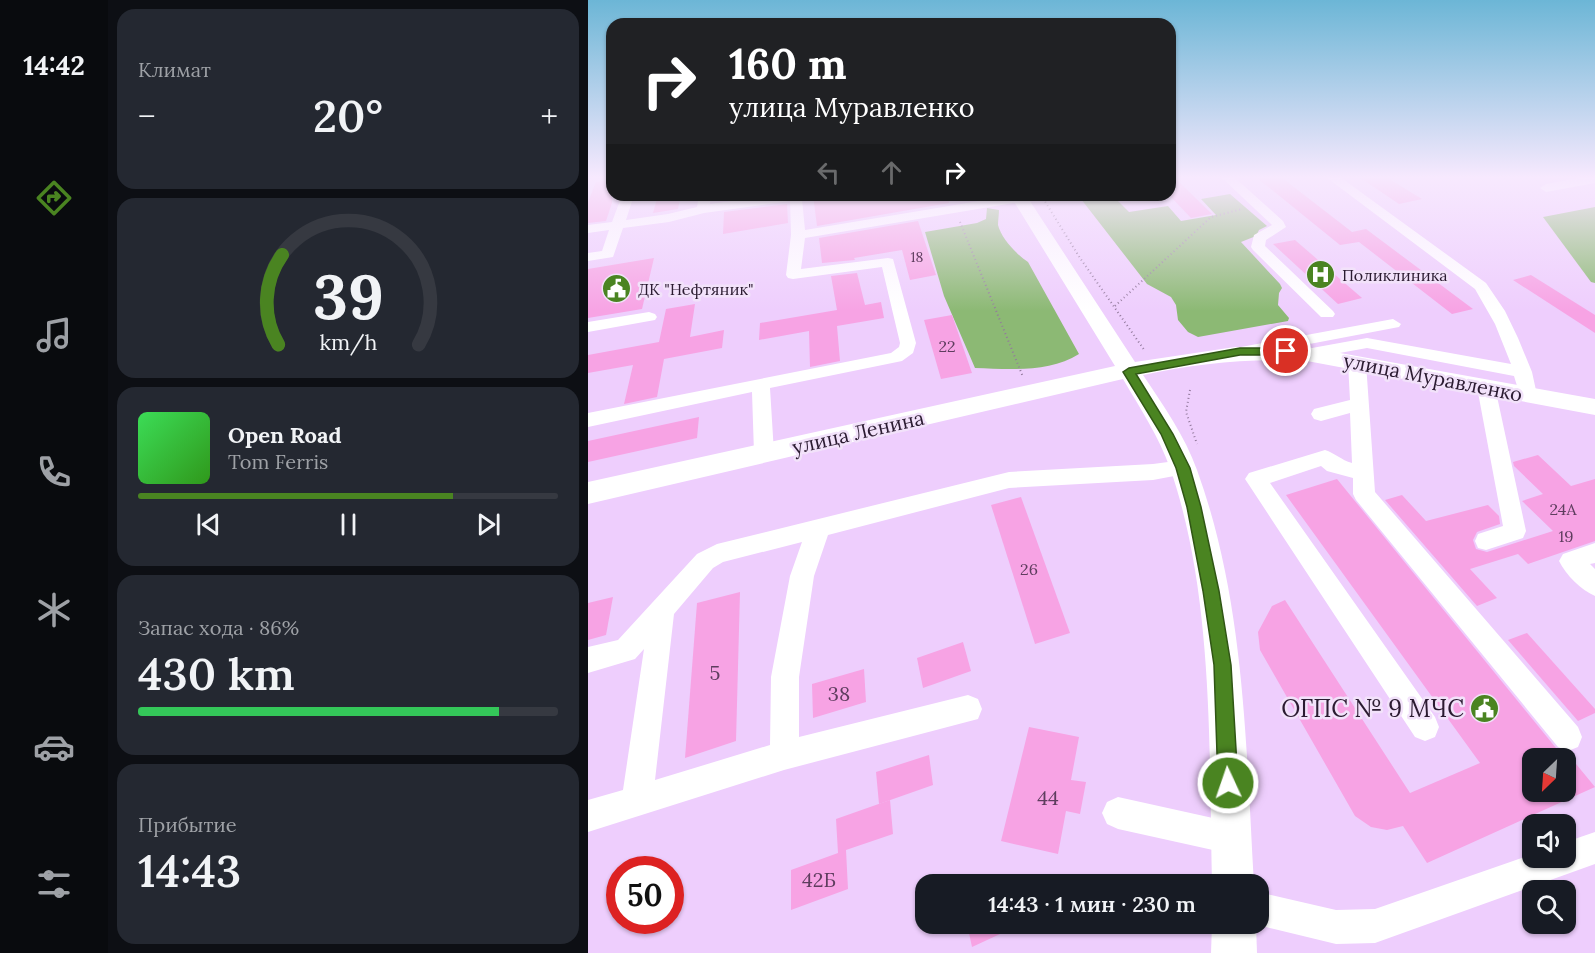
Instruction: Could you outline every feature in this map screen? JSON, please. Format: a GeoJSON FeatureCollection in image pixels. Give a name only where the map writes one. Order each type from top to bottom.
{"type":"FeatureCollection","features":[{"type":"Feature","properties":{"kind":"main road"},"geometry":{"type":"LineString","coordinates":[[1037,221],[1138,363],[1183,468],[1203,545],[1222,665],[1233,874]]}},
{"type":"Feature","properties":{"kind":"main road","name":"улица Муравленко"},"geometry":{"type":"LineString","coordinates":[[1138,363],[1265,350],[1307,354],[1362,353],[1486,387],[1525,383],[1595,407]]}},
{"type":"Feature","properties":{"kind":"main road","name":"улица Ленина"},"geometry":{"type":"LineString","coordinates":[[588,493],[1138,363]]}},
{"type":"Feature","properties":{"kind":"main road"},"geometry":{"type":"LineString","coordinates":[[1234,934],[1234,953]]}},
{"type":"Feature","properties":{"kind":"lane"},"geometry":{"type":"LineString","coordinates":[[588,257],[608,254],[618,221]]}},
{"type":"Feature","properties":{"kind":"lane"},"geometry":{"type":"LineString","coordinates":[[588,229],[639,221]]}},
{"type":"Feature","properties":{"kind":"lane"},"geometry":{"type":"LineString","coordinates":[[588,420],[896,357],[907,349],[908,343],[888,262],[793,275],[799,221]]}},
{"type":"Feature","properties":{"kind":"lane"},"geometry":{"type":"LineString","coordinates":[[798,235],[859,221]]}},
{"type":"Feature","properties":{"kind":"lane"},"geometry":{"type":"LineString","coordinates":[[1275,221],[1279,227],[1258,238],[1258,247],[1327,314]]}},
{"type":"Feature","properties":{"kind":"lane"},"geometry":{"type":"LineString","coordinates":[[1393,221],[1481,286],[1491,300],[1525,383]]}},
{"type":"Feature","properties":{"kind":"lane"},"geometry":{"type":"LineString","coordinates":[[588,327],[649,317]]}},
{"type":"Feature","properties":{"kind":"lane"},"geometry":{"type":"LineString","coordinates":[[1240,352],[1393,324]]}},
{"type":"Feature","properties":{"kind":"lane"},"geometry":{"type":"LineString","coordinates":[[1362,353],[1407,337]]}},
{"type":"Feature","properties":{"kind":"lane"},"geometry":{"type":"LineString","coordinates":[[1362,353],[1525,383]]}},
{"type":"Feature","properties":{"kind":"lane"},"geometry":{"type":"LineString","coordinates":[[1362,353],[1359,404],[1364,494],[1568,737]]}},
{"type":"Feature","properties":{"kind":"lane"},"geometry":{"type":"LineString","coordinates":[[761,384],[764,453]]}},
{"type":"Feature","properties":{"kind":"lane"},"geometry":{"type":"LineString","coordinates":[[1486,387],[1515,531],[1486,541]]}},
{"type":"Feature","properties":{"kind":"lane"},"geometry":{"type":"LineString","coordinates":[[1321,414],[1359,404]]}},
{"type":"Feature","properties":{"kind":"lane"},"geometry":{"type":"LineString","coordinates":[[1362,473],[1334,466],[1325,457],[1256,479],[1425,727]]}},
{"type":"Feature","properties":{"kind":"lane"},"geometry":{"type":"LineString","coordinates":[[588,660],[626,650],[705,561],[717,554],[1009,480],[1153,472],[1183,468]]}},
{"type":"Feature","properties":{"kind":"lane"},"geometry":{"type":"LineString","coordinates":[[784,755],[785,677],[802,576],[819,527]]}},
{"type":"Feature","properties":{"kind":"lane"},"geometry":{"type":"LineString","coordinates":[[1595,553],[1571,561],[1595,585]]}},
{"type":"Feature","properties":{"kind":"lane"},"geometry":{"type":"LineString","coordinates":[[637,801],[662,609]]}},
{"type":"Feature","properties":{"kind":"lane"},"geometry":{"type":"LineString","coordinates":[[588,816],[784,755],[968,709]]}},
{"type":"Feature","properties":{"kind":"lane"},"geometry":{"type":"LineString","coordinates":[[1118,813],[1231,838]]}},
{"type":"Feature","properties":{"kind":"lane"},"geometry":{"type":"LineString","coordinates":[[1269,912],[1336,927],[1376,926],[1595,848]]}},
{"type":"Feature","properties":{"kind":"path"},"geometry":{"type":"LineString","coordinates":[[959,221],[1024,378]]}},
{"type":"Feature","properties":{"kind":"path"},"geometry":{"type":"LineString","coordinates":[[1057,221],[1114,306],[1138,363]]}},
{"type":"Feature","properties":{"kind":"path"},"geometry":{"type":"LineString","coordinates":[[1114,306],[1206,221]]}},
{"type":"Feature","properties":{"kind":"green space"},"geometry":{"type":"Polygon","coordinates":[[[998,221],[1006,241],[1028,262],[1079,354],[1042,367],[975,368],[944,296],[925,232],[998,221]]]}},
{"type":"Feature","properties":{"kind":"green space"},"geometry":{"type":"Polygon","coordinates":[[[1098,221],[1262,221],[1267,226],[1259,230],[1256,236],[1241,242],[1280,284],[1282,288],[1278,305],[1289,318],[1288,321],[1198,337],[1188,332],[1178,320],[1176,305],[1171,297],[1147,284],[1098,221]]]}},
{"type":"Feature","properties":{"kind":"green space"},"geometry":{"type":"Polygon","coordinates":[[[1546,221],[1595,221],[1595,283],[1591,282],[1546,221]]]}},
{"type":"Feature","properties":{"kind":"building"},"geometry":{"type":"Polygon","coordinates":[[[724,221],[788,221],[788,223],[723,234],[724,221]]]}},
{"type":"Feature","properties":{"kind":"building"},"geometry":{"type":"Polygon","coordinates":[[[816,221],[843,221],[817,226],[816,221]]]}},
{"type":"Feature","properties":{"kind":"building"},"geometry":{"type":"Polygon","coordinates":[[[918,221],[936,275],[910,280],[902,250],[854,258],[855,260],[822,263],[819,238],[918,221]]]}},
{"type":"Feature","properties":{"kind":"building"},"geometry":{"type":"Polygon","coordinates":[[[1311,221],[1338,221],[1352,232],[1366,229],[1473,309],[1452,314],[1359,242],[1340,245],[1311,221]]]}},
{"type":"Feature","properties":{"kind":"building"},"geometry":{"type":"Polygon","coordinates":[[[1295,240],[1362,298],[1338,304],[1273,244],[1295,240]]]}},
{"type":"Feature","properties":{"kind":"building","name":"ДК \"Нефтяник\""},"geometry":{"type":"Polygon","coordinates":[[[654,258],[642,309],[588,318],[588,269],[654,258]]]}},
{"type":"Feature","properties":{"kind":"building"},"geometry":{"type":"Polygon","coordinates":[[[857,273],[865,305],[881,302],[884,318],[837,326],[840,361],[810,367],[809,331],[759,340],[760,323],[837,310],[831,276],[857,273]]]}},
{"type":"Feature","properties":{"kind":"building"},"geometry":{"type":"Polygon","coordinates":[[[1531,275],[1595,315],[1595,333],[1513,280],[1531,275]]]}},
{"type":"Feature","properties":{"kind":"building"},"geometry":{"type":"Polygon","coordinates":[[[695,304],[690,337],[724,330],[722,348],[664,359],[657,397],[624,404],[633,365],[588,373],[588,355],[659,342],[666,309],[695,304]]]}},
{"type":"Feature","properties":{"kind":"building"},"geometry":{"type":"Polygon","coordinates":[[[952,315],[972,373],[941,379],[924,320],[952,315]]]}},
{"type":"Feature","properties":{"kind":"building"},"geometry":{"type":"Polygon","coordinates":[[[699,417],[697,438],[588,462],[588,441],[699,417]]]}},
{"type":"Feature","properties":{"kind":"building"},"geometry":{"type":"Polygon","coordinates":[[[1538,455],[1571,486],[1595,479],[1595,541],[1528,564],[1518,554],[1470,569],[1497,598],[1477,606],[1385,500],[1402,495],[1426,521],[1488,505],[1499,516],[1500,524],[1477,532],[1473,540],[1476,549],[1487,552],[1553,531],[1522,501],[1543,494],[1514,466],[1513,462],[1538,455]]]}},
{"type":"Feature","properties":{"kind":"building","name":"ОГПС № 9 МЧС"},"geometry":{"type":"Polygon","coordinates":[[[1337,479],[1556,748],[1522,748],[1522,802],[1562,802],[1535,814],[1522,814],[1522,820],[1427,863],[1403,826],[1387,830],[1371,827],[1355,816],[1260,650],[1258,632],[1272,606],[1285,600],[1410,793],[1480,763],[1286,495],[1337,479]]]}},
{"type":"Feature","properties":{"kind":"building"},"geometry":{"type":"Polygon","coordinates":[[[1021,497],[1070,633],[1035,644],[991,505],[1021,497]]]}},
{"type":"Feature","properties":{"kind":"building"},"geometry":{"type":"Polygon","coordinates":[[[740,592],[736,741],[685,758],[697,603],[740,592]]]}},
{"type":"Feature","properties":{"kind":"building"},"geometry":{"type":"Polygon","coordinates":[[[613,597],[606,635],[588,640],[588,603],[613,597]]]}},
{"type":"Feature","properties":{"kind":"building"},"geometry":{"type":"Polygon","coordinates":[[[1527,633],[1595,709],[1595,713],[1578,721],[1508,640],[1527,633]]]}},
{"type":"Feature","properties":{"kind":"building"},"geometry":{"type":"Polygon","coordinates":[[[963,642],[971,671],[923,688],[917,658],[963,642]]]}},
{"type":"Feature","properties":{"kind":"building"},"geometry":{"type":"Polygon","coordinates":[[[864,669],[866,702],[813,718],[812,684],[864,669]]]}},
{"type":"Feature","properties":{"kind":"building"},"geometry":{"type":"Polygon","coordinates":[[[1029,727],[1079,737],[1071,780],[1086,782],[1080,814],[1066,811],[1058,854],[1001,841],[1029,727]]]}},
{"type":"Feature","properties":{"kind":"building"},"geometry":{"type":"Polygon","coordinates":[[[929,755],[933,785],[879,804],[876,772],[929,755]]]}},
{"type":"Feature","properties":{"kind":"building","name":"ОГПС № 9 МЧС"},"geometry":{"type":"Polygon","coordinates":[[[1576,764],[1595,787],[1576,796],[1576,764]]]}},
{"type":"Feature","properties":{"kind":"building"},"geometry":{"type":"Polygon","coordinates":[[[890,800],[893,834],[846,850],[848,889],[791,910],[791,870],[838,853],[836,819],[890,800]]]}},
{"type":"Feature","properties":{"kind":"building"},"geometry":{"type":"Polygon","coordinates":[[[969,934],[1000,934],[972,947],[969,934]]]}},
{"type":"Feature","properties":{"kind":"place","name":"Поликлиника"},"geometry":{"type":"Point","coordinates":[1321,275]}},
{"type":"Feature","properties":{"kind":"place","name":"ДК \"Нефтяник\""},"geometry":{"type":"Point","coordinates":[617,289]}},
{"type":"Feature","properties":{"kind":"place","name":"ОГПС № 9 МЧС"},"geometry":{"type":"Point","coordinates":[1485,708]}},
{"type":"Feature","properties":{"kind":"route"},"geometry":{"type":"LineString","coordinates":[[1228,783],[1222,665],[1203,545],[1194,507],[1183,468],[1167,434],[1129,372],[1240,352],[1286,351]]}}]}
